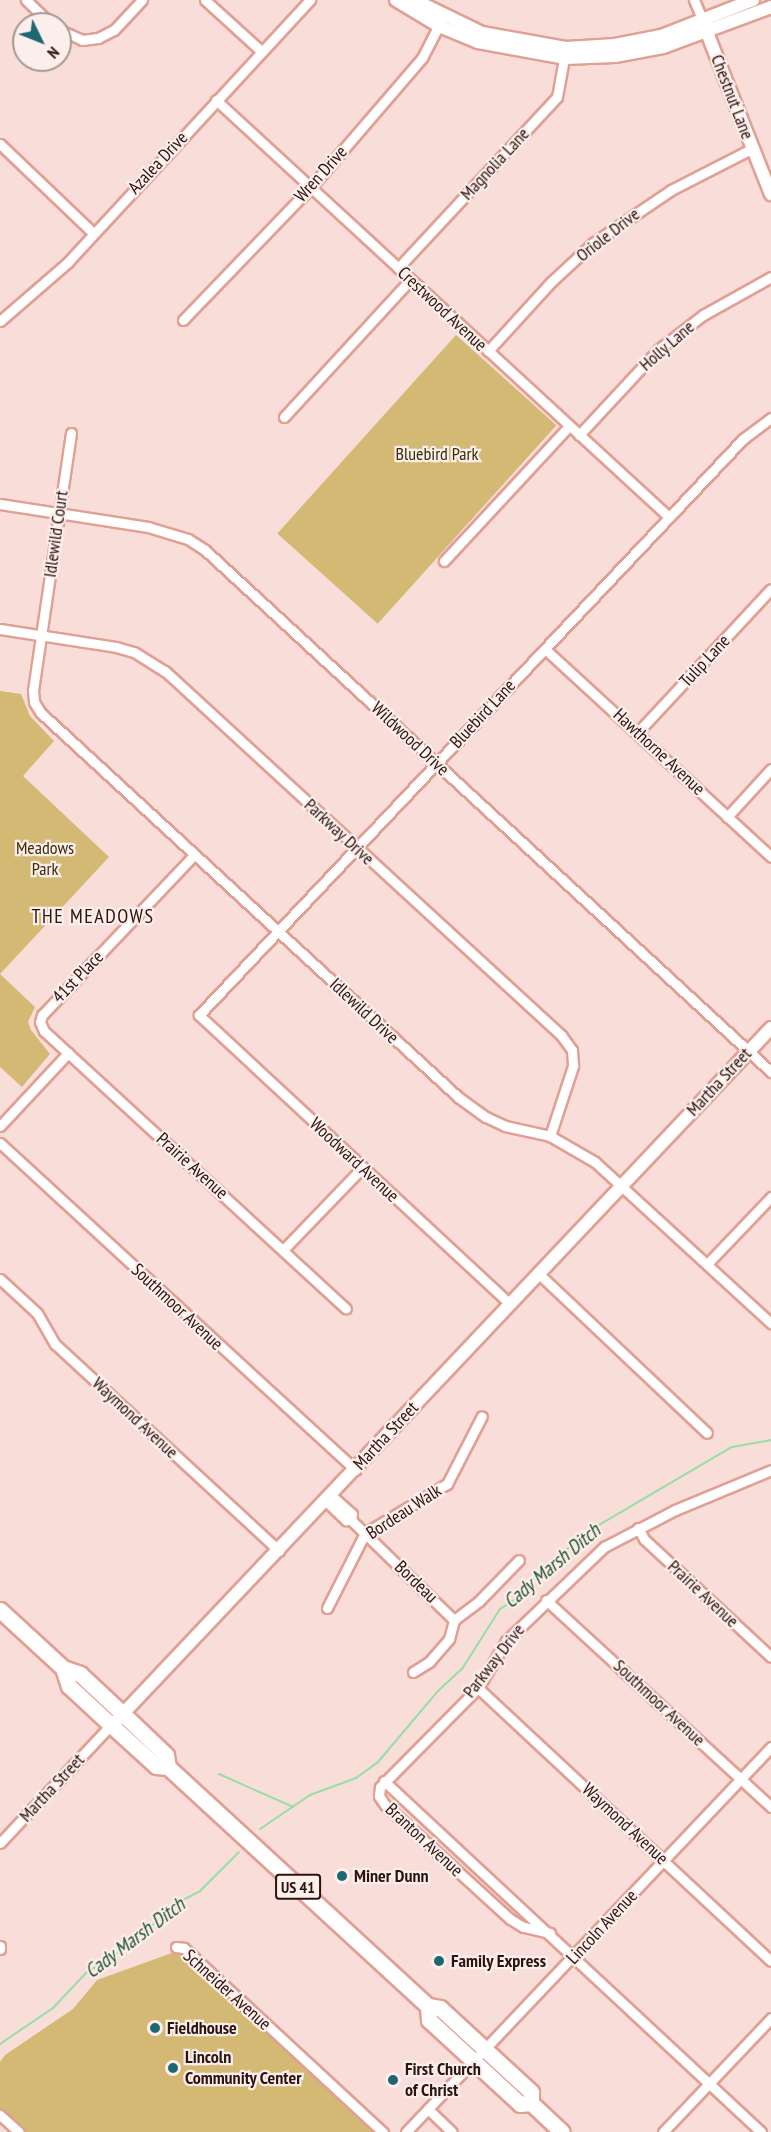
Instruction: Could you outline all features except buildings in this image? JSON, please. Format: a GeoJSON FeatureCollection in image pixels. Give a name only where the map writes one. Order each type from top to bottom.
{"type":"FeatureCollection","features":[{"type":"Feature","properties":{"kind":"highway","name":"US 41"},"geometry":{"type":"LineString","coordinates":[[0,1610],[63,1668],[81,1674],[166,1755],[168,1767]]}},
{"type":"Feature","properties":{"kind":"highway","name":"US 41"},"geometry":{"type":"LineString","coordinates":[[63,1668],[69,1686],[156,1766],[168,1767],[428,2006],[440,2008],[479,2056],[531,2092],[531,2103],[562,2132]]}},
{"type":"Feature","properties":{"kind":"street"},"geometry":{"type":"LineString","coordinates":[[26,0],[38,12]]}},
{"type":"Feature","properties":{"kind":"street"},"geometry":{"type":"LineString","coordinates":[[72,35],[82,40],[98,38],[114,30],[142,0]]}},
{"type":"Feature","properties":{"kind":"street"},"geometry":{"type":"LineString","coordinates":[[205,0],[261,51]]}},
{"type":"Feature","properties":{"kind":"street","name":"Azalea Drive"},"geometry":{"type":"LineString","coordinates":[[0,321],[34,295],[310,0]]}},
{"type":"Feature","properties":{"kind":"street"},"geometry":{"type":"LineString","coordinates":[[396,0],[441,21],[566,53],[644,50],[705,26],[767,8]]}},
{"type":"Feature","properties":{"kind":"street"},"geometry":{"type":"LineString","coordinates":[[414,0],[441,21]]}},
{"type":"Feature","properties":{"kind":"street","name":"Chestnut Lane"},"geometry":{"type":"LineString","coordinates":[[694,0],[751,149],[771,194]]}},
{"type":"Feature","properties":{"kind":"street"},"geometry":{"type":"LineString","coordinates":[[705,26],[753,0]]}},
{"type":"Feature","properties":{"kind":"street","name":"Wren Drive"},"geometry":{"type":"LineString","coordinates":[[183,320],[311,187],[422,58],[441,21]]}},
{"type":"Feature","properties":{"kind":"street","name":"Magnolia Lane"},"geometry":{"type":"LineString","coordinates":[[398,268],[557,97],[566,53]]}},
{"type":"Feature","properties":{"kind":"street","name":"Crestwood Avenue"},"geometry":{"type":"LineString","coordinates":[[216,100],[669,517]]}},
{"type":"Feature","properties":{"kind":"street"},"geometry":{"type":"LineString","coordinates":[[0,144],[93,233]]}},
{"type":"Feature","properties":{"kind":"street","name":"Oriole Drive"},"geometry":{"type":"LineString","coordinates":[[488,351],[551,282],[593,243],[671,190],[751,149]]}},
{"type":"Feature","properties":{"kind":"street","name":"Holly Lane"},"geometry":{"type":"LineString","coordinates":[[579,435],[659,350],[703,315],[771,277]]}},
{"type":"Feature","properties":{"kind":"street"},"geometry":{"type":"LineString","coordinates":[[284,417],[410,280]]}},
{"type":"Feature","properties":{"kind":"street","name":"Bluebird Lane"},"geometry":{"type":"LineString","coordinates":[[198,1015],[743,439],[771,418]]}},
{"type":"Feature","properties":{"kind":"street"},"geometry":{"type":"LineString","coordinates":[[444,561],[569,426]]}},
{"type":"Feature","properties":{"kind":"street","name":"Idlewild Court"},"geometry":{"type":"LineString","coordinates":[[41,635],[71,432]]}},
{"type":"Feature","properties":{"kind":"street","name":"Wildwood Drive"},"geometry":{"type":"LineString","coordinates":[[0,504],[168,532],[205,550],[771,1072]]}},
{"type":"Feature","properties":{"kind":"street","name":"Tulip Lane"},"geometry":{"type":"LineString","coordinates":[[638,732],[771,589]]}},
{"type":"Feature","properties":{"kind":"street","name":"Parkway Drive"},"geometry":{"type":"LineString","coordinates":[[0,629],[116,647],[151,661],[561,1035],[572,1050],[573,1066],[550,1136]]}},
{"type":"Feature","properties":{"kind":"street","name":"Idlewild Drive"},"geometry":{"type":"LineString","coordinates":[[41,635],[33,690],[36,705],[194,855],[458,1097],[505,1126],[550,1136],[574,1148],[622,1185],[771,1323]]}},
{"type":"Feature","properties":{"kind":"street","name":"Hawthorne Avenue"},"geometry":{"type":"LineString","coordinates":[[545,649],[638,732],[771,857]]}},
{"type":"Feature","properties":{"kind":"street"},"geometry":{"type":"LineString","coordinates":[[727,817],[771,769]]}},
{"type":"Feature","properties":{"kind":"street","name":"41st Place"},"geometry":{"type":"LineString","coordinates":[[40,1022],[42,1015],[194,855]]}},
{"type":"Feature","properties":{"kind":"street","name":"Woodward Avenue"},"geometry":{"type":"LineString","coordinates":[[198,1015],[510,1304]]}},
{"type":"Feature","properties":{"kind":"street","name":"Prairie Avenue"},"geometry":{"type":"LineString","coordinates":[[40,1022],[68,1053],[346,1309]]}},
{"type":"Feature","properties":{"kind":"street","name":"Martha Street"},"geometry":{"type":"LineString","coordinates":[[0,1844],[771,1028]]}},
{"type":"Feature","properties":{"kind":"street"},"geometry":{"type":"LineString","coordinates":[[0,1126],[68,1053]]}},
{"type":"Feature","properties":{"kind":"street","name":"Southmoor Avenue"},"geometry":{"type":"LineString","coordinates":[[0,1143],[354,1470]]}},
{"type":"Feature","properties":{"kind":"street"},"geometry":{"type":"LineString","coordinates":[[283,1250],[362,1168]]}},
{"type":"Feature","properties":{"kind":"street"},"geometry":{"type":"LineString","coordinates":[[707,1264],[771,1197]]}},
{"type":"Feature","properties":{"kind":"street"},"geometry":{"type":"LineString","coordinates":[[539,1274],[707,1433]]}},
{"type":"Feature","properties":{"kind":"street","name":"Waymond Avenue"},"geometry":{"type":"LineString","coordinates":[[0,1279],[37,1313],[55,1344],[279,1551]]}},
{"type":"Feature","properties":{"kind":"street","name":"Bordeau Walk"},"geometry":{"type":"LineString","coordinates":[[327,1608],[365,1533],[447,1484],[482,1416]]}},
{"type":"Feature","properties":{"kind":"street","name":"Parkway Drive"},"geometry":{"type":"LineString","coordinates":[[384,1781],[478,1688],[506,1641],[546,1600],[604,1547],[638,1528],[771,1470]]}},
{"type":"Feature","properties":{"kind":"street","name":"Bordeau"},"geometry":{"type":"LineString","coordinates":[[329,1498],[352,1514],[351,1520],[454,1620]]}},
{"type":"Feature","properties":{"kind":"street","name":"Prairie Avenue"},"geometry":{"type":"LineString","coordinates":[[638,1528],[644,1539],[771,1657]]}},
{"type":"Feature","properties":{"kind":"street"},"geometry":{"type":"LineString","coordinates":[[413,1672],[429,1662],[449,1639],[454,1620],[479,1601],[519,1560]]}},
{"type":"Feature","properties":{"kind":"street","name":"Southmoor Avenue"},"geometry":{"type":"LineString","coordinates":[[546,1600],[771,1807]]}},
{"type":"Feature","properties":{"kind":"street","name":"Waymond Avenue"},"geometry":{"type":"LineString","coordinates":[[478,1688],[771,1961]]}},
{"type":"Feature","properties":{"kind":"street","name":"Lincoln Avenue"},"geometry":{"type":"LineString","coordinates":[[406,2132],[771,1747]]}},
{"type":"Feature","properties":{"kind":"street","name":"Branton Avenue"},"geometry":{"type":"LineString","coordinates":[[550,1933],[523,1927],[510,1919],[385,1805],[379,1796],[384,1781],[575,1955],[761,2132]]}},
{"type":"Feature","properties":{"kind":"street","name":"Schneider Avenue"},"geometry":{"type":"LineString","coordinates":[[176,1947],[184,1948],[384,2132]]}},
{"type":"Feature","properties":{"kind":"street"},"geometry":{"type":"LineString","coordinates":[[663,2132],[771,2018]]}},
{"type":"Feature","properties":{"kind":"street"},"geometry":{"type":"LineString","coordinates":[[428,2109],[452,2132]]}},
{"type":"Feature","properties":{"kind":"street"},"geometry":{"type":"LineString","coordinates":[[0,2115],[19,2132]]}},
{"type":"Feature","properties":{"kind":"green space","name":"Bluebird Park"},"geometry":{"type":"Polygon","coordinates":[[[456,335],[556,425],[378,624],[277,533],[456,335]]]}},
{"type":"Feature","properties":{"kind":"green space","name":"Meadows Park"},"geometry":{"type":"Polygon","coordinates":[[[0,691],[21,694],[30,716],[54,741],[23,776],[109,857],[0,974],[0,691]]]}},
{"type":"Feature","properties":{"kind":"green space"},"geometry":{"type":"Polygon","coordinates":[[[0,974],[35,1007],[28,1022],[31,1030],[50,1054],[22,1087],[0,1067],[0,974]]]}},
{"type":"Feature","properties":{"kind":"green space"},"geometry":{"type":"Polygon","coordinates":[[[180,1950],[379,2132],[25,2132],[0,2109],[0,2062],[5,2055],[73,2009],[97,1980],[180,1950]]]}},
{"type":"Feature","properties":{"kind":"waterway","name":"Cady Marsh Ditch"},"geometry":{"type":"LineString","coordinates":[[260,1829],[310,1795],[356,1778],[378,1762],[438,1691],[462,1669],[500,1609],[521,1596],[536,1576],[587,1532],[732,1447],[771,1440]]}},
{"type":"Feature","properties":{"kind":"waterway"},"geometry":{"type":"LineString","coordinates":[[219,1774],[293,1807]]}},
{"type":"Feature","properties":{"kind":"waterway","name":"Cady Marsh Ditch"},"geometry":{"type":"LineString","coordinates":[[0,2044],[53,2008],[86,1973],[142,1937],[169,1907],[200,1891],[239,1852]]}},
{"type":"Feature","properties":{"kind":"place","name":"Miner Dunn"},"geometry":{"type":"Point","coordinates":[342,1876]}},
{"type":"Feature","properties":{"kind":"place","name":"Family Express"},"geometry":{"type":"Point","coordinates":[439,1961]}},
{"type":"Feature","properties":{"kind":"place","name":"Fieldhouse"},"geometry":{"type":"Point","coordinates":[155,2028]}},
{"type":"Feature","properties":{"kind":"place","name":"Lincoln Community Center"},"geometry":{"type":"Point","coordinates":[173,2068]}},
{"type":"Feature","properties":{"kind":"place","name":"First Church of Christ"},"geometry":{"type":"Point","coordinates":[393,2080]}},
{"type":"Feature","properties":{"kind":"district","name":"THE MEADOWS"},"geometry":{"type":"Point","coordinates":[93,916]}}]}
